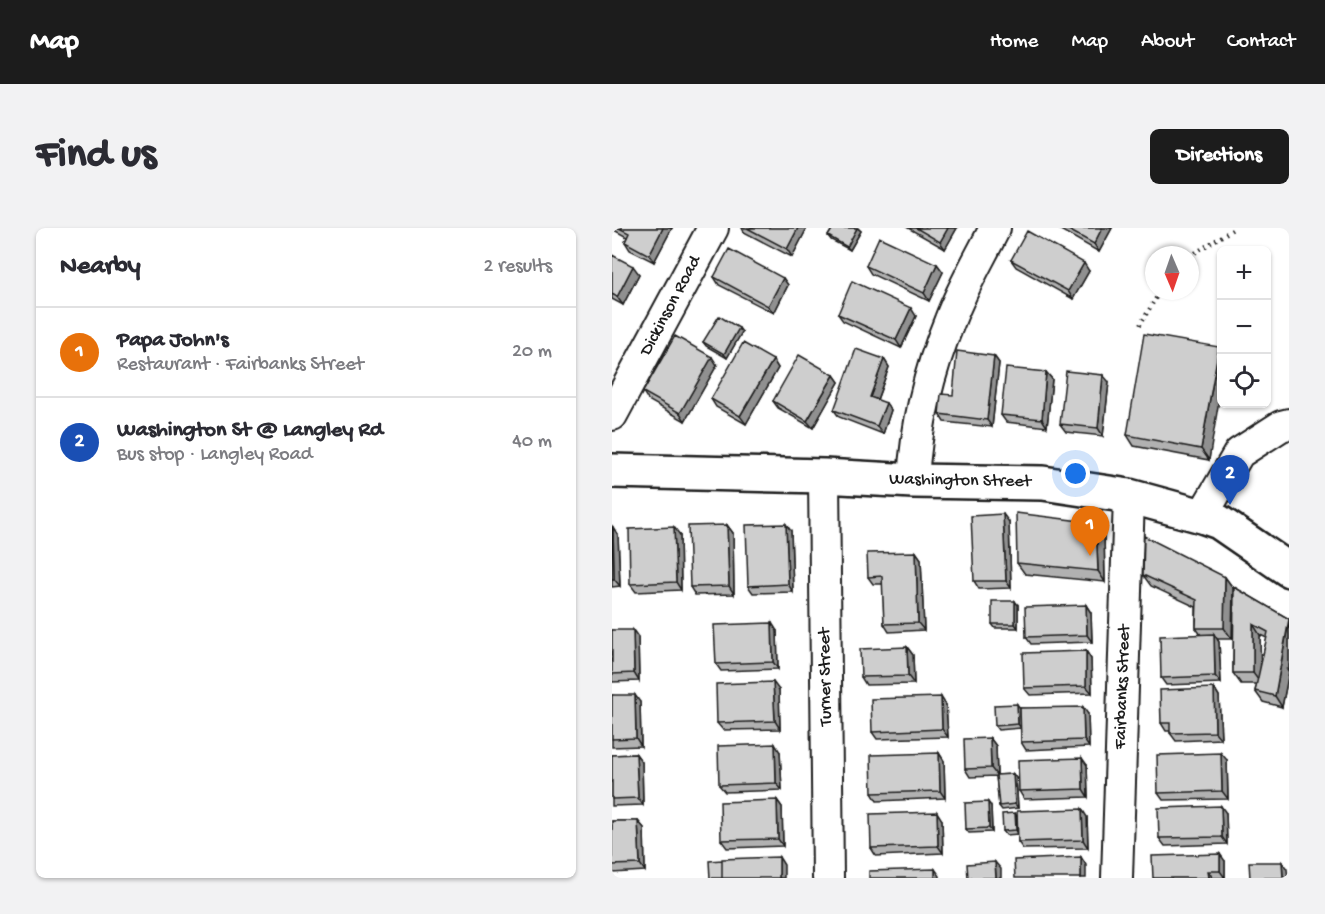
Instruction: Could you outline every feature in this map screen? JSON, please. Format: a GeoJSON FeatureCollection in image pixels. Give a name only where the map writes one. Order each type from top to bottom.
{"type":"FeatureCollection","features":[{"type":"Feature","properties":{"kind":"main road","name":"Washington Street"},"geometry":{"type":"LineString","coordinates":[[612,471],[1043,483],[1129,496],[1219,522],[1289,570]]}},
{"type":"Feature","properties":{"kind":"street","name":"Dickinson Road"},"geometry":{"type":"LineString","coordinates":[[612,415],[713,228]]}},
{"type":"Feature","properties":{"kind":"street"},"geometry":{"type":"LineString","coordinates":[[913,481],[915,446],[927,386],[950,319],[994,228]]}},
{"type":"Feature","properties":{"kind":"street"},"geometry":{"type":"LineString","coordinates":[[1202,516],[1239,453],[1281,426],[1289,424]]}},
{"type":"Feature","properties":{"kind":"street","name":"Turner Street"},"geometry":{"type":"LineString","coordinates":[[824,476],[828,878]]}},
{"type":"Feature","properties":{"kind":"street","name":"Fairbanks Street"},"geometry":{"type":"LineString","coordinates":[[1117,878],[1129,496]]}},
{"type":"Feature","properties":{"kind":"path"},"geometry":{"type":"LineString","coordinates":[[1199,251],[1236,228]]}},
{"type":"Feature","properties":{"kind":"path"},"geometry":{"type":"LineString","coordinates":[[1140,325],[1155,300]]}},
{"type":"Feature","properties":{"kind":"building"},"geometry":{"type":"Polygon","coordinates":[[[619,228],[663,228],[649,255],[625,242],[629,233],[619,228]]]}},
{"type":"Feature","properties":{"kind":"building"},"geometry":{"type":"Polygon","coordinates":[[[747,228],[798,228],[787,249],[747,228]]]}},
{"type":"Feature","properties":{"kind":"building"},"geometry":{"type":"Polygon","coordinates":[[[833,228],[857,228],[847,247],[828,236],[833,228]]]}},
{"type":"Feature","properties":{"kind":"building"},"geometry":{"type":"Polygon","coordinates":[[[916,228],[948,228],[940,242],[916,228]]]}},
{"type":"Feature","properties":{"kind":"building"},"geometry":{"type":"Polygon","coordinates":[[[1065,228],[1102,228],[1094,244],[1065,228]]]}},
{"type":"Feature","properties":{"kind":"building"},"geometry":{"type":"Polygon","coordinates":[[[1027,231],[1084,263],[1068,291],[1011,260],[1027,231]]]}},
{"type":"Feature","properties":{"kind":"building"},"geometry":{"type":"Polygon","coordinates":[[[879,237],[937,264],[924,293],[866,266],[879,237]]]}},
{"type":"Feature","properties":{"kind":"building"},"geometry":{"type":"Polygon","coordinates":[[[729,249],[783,278],[768,306],[714,277],[729,249]]]}},
{"type":"Feature","properties":{"kind":"building"},"geometry":{"type":"Polygon","coordinates":[[[612,255],[633,266],[617,297],[612,294],[612,255]]]}},
{"type":"Feature","properties":{"kind":"building"},"geometry":{"type":"Polygon","coordinates":[[[852,281],[911,308],[896,340],[838,314],[852,281]]]}},
{"type":"Feature","properties":{"kind":"building"},"geometry":{"type":"Polygon","coordinates":[[[719,316],[739,328],[724,354],[703,342],[719,316]]]}},
{"type":"Feature","properties":{"kind":"building"},"geometry":{"type":"Polygon","coordinates":[[[1144,334],[1217,347],[1217,358],[1201,449],[1127,435],[1144,334]]]}},
{"type":"Feature","properties":{"kind":"building"},"geometry":{"type":"Polygon","coordinates":[[[675,336],[712,357],[680,413],[643,392],[675,336]]]}},
{"type":"Feature","properties":{"kind":"building"},"geometry":{"type":"Polygon","coordinates":[[[743,343],[773,360],[740,416],[711,399],[743,343]]]}},
{"type":"Feature","properties":{"kind":"building"},"geometry":{"type":"Polygon","coordinates":[[[856,349],[884,359],[870,397],[886,403],[877,426],[834,410],[856,349]]]}},
{"type":"Feature","properties":{"kind":"building"},"geometry":{"type":"Polygon","coordinates":[[[957,351],[994,356],[987,420],[939,414],[941,394],[953,395],[957,351]]]}},
{"type":"Feature","properties":{"kind":"building"},"geometry":{"type":"Polygon","coordinates":[[[799,355],[834,375],[807,421],[773,401],[799,355]]]}},
{"type":"Feature","properties":{"kind":"building"},"geometry":{"type":"Polygon","coordinates":[[[1006,368],[1046,372],[1042,419],[1001,415],[1006,368]]]}},
{"type":"Feature","properties":{"kind":"building"},"geometry":{"type":"Polygon","coordinates":[[[1066,371],[1103,375],[1098,428],[1060,424],[1066,371]]]}},
{"type":"Feature","properties":{"kind":"building"},"geometry":{"type":"Polygon","coordinates":[[[1016,513],[1096,523],[1098,571],[1017,563],[1016,513]]]}},
{"type":"Feature","properties":{"kind":"building"},"geometry":{"type":"Polygon","coordinates":[[[1003,514],[1006,581],[974,581],[971,516],[1003,514]]]}},
{"type":"Feature","properties":{"kind":"building"},"geometry":{"type":"Polygon","coordinates":[[[786,524],[788,584],[748,586],[746,525],[786,524]]]}},
{"type":"Feature","properties":{"kind":"building"},"geometry":{"type":"Polygon","coordinates":[[[727,525],[729,586],[690,587],[688,526],[727,525]]]}},
{"type":"Feature","properties":{"kind":"building"},"geometry":{"type":"Polygon","coordinates":[[[613,527],[614,579],[612,579],[613,527]]]}},
{"type":"Feature","properties":{"kind":"building"},"geometry":{"type":"Polygon","coordinates":[[[674,527],[676,582],[630,584],[629,529],[674,527]]]}},
{"type":"Feature","properties":{"kind":"building"},"geometry":{"type":"Polygon","coordinates":[[[1144,536],[1225,577],[1224,628],[1196,628],[1197,600],[1143,575],[1144,536]]]}},
{"type":"Feature","properties":{"kind":"building"},"geometry":{"type":"Polygon","coordinates":[[[916,552],[918,623],[884,624],[882,576],[868,577],[867,553],[916,552]]]}},
{"type":"Feature","properties":{"kind":"building"},"geometry":{"type":"Polygon","coordinates":[[[1234,587],[1289,619],[1275,696],[1255,691],[1268,632],[1253,624],[1253,673],[1233,673],[1234,587]]]}},
{"type":"Feature","properties":{"kind":"building"},"geometry":{"type":"Polygon","coordinates":[[[992,601],[1015,601],[1015,624],[992,624],[992,601]]]}},
{"type":"Feature","properties":{"kind":"building"},"geometry":{"type":"Polygon","coordinates":[[[1086,605],[1087,635],[1026,637],[1025,607],[1086,605]]]}},
{"type":"Feature","properties":{"kind":"building"},"geometry":{"type":"Polygon","coordinates":[[[772,623],[773,662],[716,664],[714,625],[772,623]]]}},
{"type":"Feature","properties":{"kind":"building"},"geometry":{"type":"Polygon","coordinates":[[[612,630],[633,630],[634,673],[612,674],[612,630]]]}},
{"type":"Feature","properties":{"kind":"building"},"geometry":{"type":"Polygon","coordinates":[[[1214,634],[1215,676],[1161,678],[1160,636],[1214,634]]]}},
{"type":"Feature","properties":{"kind":"building"},"geometry":{"type":"Polygon","coordinates":[[[907,647],[908,676],[861,677],[860,649],[907,647]]]}},
{"type":"Feature","properties":{"kind":"building"},"geometry":{"type":"Polygon","coordinates":[[[1086,651],[1086,686],[1024,688],[1023,653],[1086,651]]]}},
{"type":"Feature","properties":{"kind":"building"},"geometry":{"type":"Polygon","coordinates":[[[773,682],[775,721],[717,723],[716,684],[773,682]]]}},
{"type":"Feature","properties":{"kind":"building"},"geometry":{"type":"Polygon","coordinates":[[[1214,688],[1215,732],[1170,733],[1170,723],[1161,723],[1160,690],[1214,688]]]}},
{"type":"Feature","properties":{"kind":"building"},"geometry":{"type":"Polygon","coordinates":[[[612,695],[635,695],[636,738],[612,739],[612,695]]]}},
{"type":"Feature","properties":{"kind":"building"},"geometry":{"type":"Polygon","coordinates":[[[941,697],[942,729],[872,732],[871,699],[941,697]]]}},
{"type":"Feature","properties":{"kind":"building"},"geometry":{"type":"Polygon","coordinates":[[[1017,704],[1018,724],[995,726],[994,705],[1017,704]]]}},
{"type":"Feature","properties":{"kind":"building"},"geometry":{"type":"Polygon","coordinates":[[[1083,707],[1084,740],[1021,742],[1020,708],[1083,707]]]}},
{"type":"Feature","properties":{"kind":"building"},"geometry":{"type":"Polygon","coordinates":[[[990,738],[991,768],[965,769],[964,739],[990,738]]]}},
{"type":"Feature","properties":{"kind":"building"},"geometry":{"type":"Polygon","coordinates":[[[775,744],[776,783],[719,785],[718,746],[775,744]]]}},
{"type":"Feature","properties":{"kind":"building"},"geometry":{"type":"Polygon","coordinates":[[[939,753],[940,791],[872,793],[871,755],[939,753]]]}},
{"type":"Feature","properties":{"kind":"building"},"geometry":{"type":"Polygon","coordinates":[[[1221,753],[1222,791],[1158,793],[1157,755],[1221,753]]]}},
{"type":"Feature","properties":{"kind":"building"},"geometry":{"type":"Polygon","coordinates":[[[636,754],[638,798],[612,799],[612,755],[636,754]]]}},
{"type":"Feature","properties":{"kind":"building"},"geometry":{"type":"Polygon","coordinates":[[[1082,758],[1083,789],[1019,791],[1018,760],[1082,758]]]}},
{"type":"Feature","properties":{"kind":"building"},"geometry":{"type":"Polygon","coordinates":[[[1013,774],[1015,804],[999,806],[996,775],[1013,774]]]}},
{"type":"Feature","properties":{"kind":"building"},"geometry":{"type":"Polygon","coordinates":[[[777,800],[778,839],[721,840],[720,802],[777,800]]]}},
{"type":"Feature","properties":{"kind":"building"},"geometry":{"type":"Polygon","coordinates":[[[988,802],[989,828],[966,829],[965,803],[988,802]]]}},
{"type":"Feature","properties":{"kind":"building"},"geometry":{"type":"Polygon","coordinates":[[[1221,806],[1222,837],[1159,838],[1158,808],[1221,806]]]}},
{"type":"Feature","properties":{"kind":"building"},"geometry":{"type":"Polygon","coordinates":[[[1082,809],[1083,840],[1018,842],[1017,811],[1082,809]]]}},
{"type":"Feature","properties":{"kind":"building"},"geometry":{"type":"Polygon","coordinates":[[[937,812],[938,846],[871,848],[870,814],[937,812]]]}},
{"type":"Feature","properties":{"kind":"building"},"geometry":{"type":"Polygon","coordinates":[[[1015,813],[1016,830],[1003,831],[1002,814],[1015,813]]]}},
{"type":"Feature","properties":{"kind":"building"},"geometry":{"type":"Polygon","coordinates":[[[612,821],[638,821],[640,864],[612,865],[612,821]]]}},
{"type":"Feature","properties":{"kind":"building"},"geometry":{"type":"Polygon","coordinates":[[[1220,854],[1220,871],[1208,871],[1209,878],[1153,878],[1152,856],[1220,854]]]}},
{"type":"Feature","properties":{"kind":"building"},"geometry":{"type":"Polygon","coordinates":[[[779,857],[779,878],[722,878],[722,859],[779,857]]]}},
{"type":"Feature","properties":{"kind":"building"},"geometry":{"type":"Polygon","coordinates":[[[1081,857],[1081,878],[1015,878],[1014,860],[1081,857]]]}},
{"type":"Feature","properties":{"kind":"building"},"geometry":{"type":"Polygon","coordinates":[[[722,860],[722,878],[710,878],[709,861],[722,860]]]}},
{"type":"Feature","properties":{"kind":"building"},"geometry":{"type":"Polygon","coordinates":[[[995,862],[996,878],[968,878],[967,864],[995,862]]]}},
{"type":"Feature","properties":{"kind":"building"},"geometry":{"type":"Polygon","coordinates":[[[1249,862],[1282,862],[1283,878],[1250,878],[1249,862]]]}},
{"type":"Feature","properties":{"kind":"building"},"geometry":{"type":"Polygon","coordinates":[[[935,869],[935,878],[869,878],[869,871],[935,869]]]}},
{"type":"Feature","properties":{"kind":"place","name":"Washington St @ Langley Rd"},"geometry":{"type":"Point","coordinates":[1230,505]}},
{"type":"Feature","properties":{"kind":"place","name":"Papa John's"},"geometry":{"type":"Point","coordinates":[1090,556]}}]}
